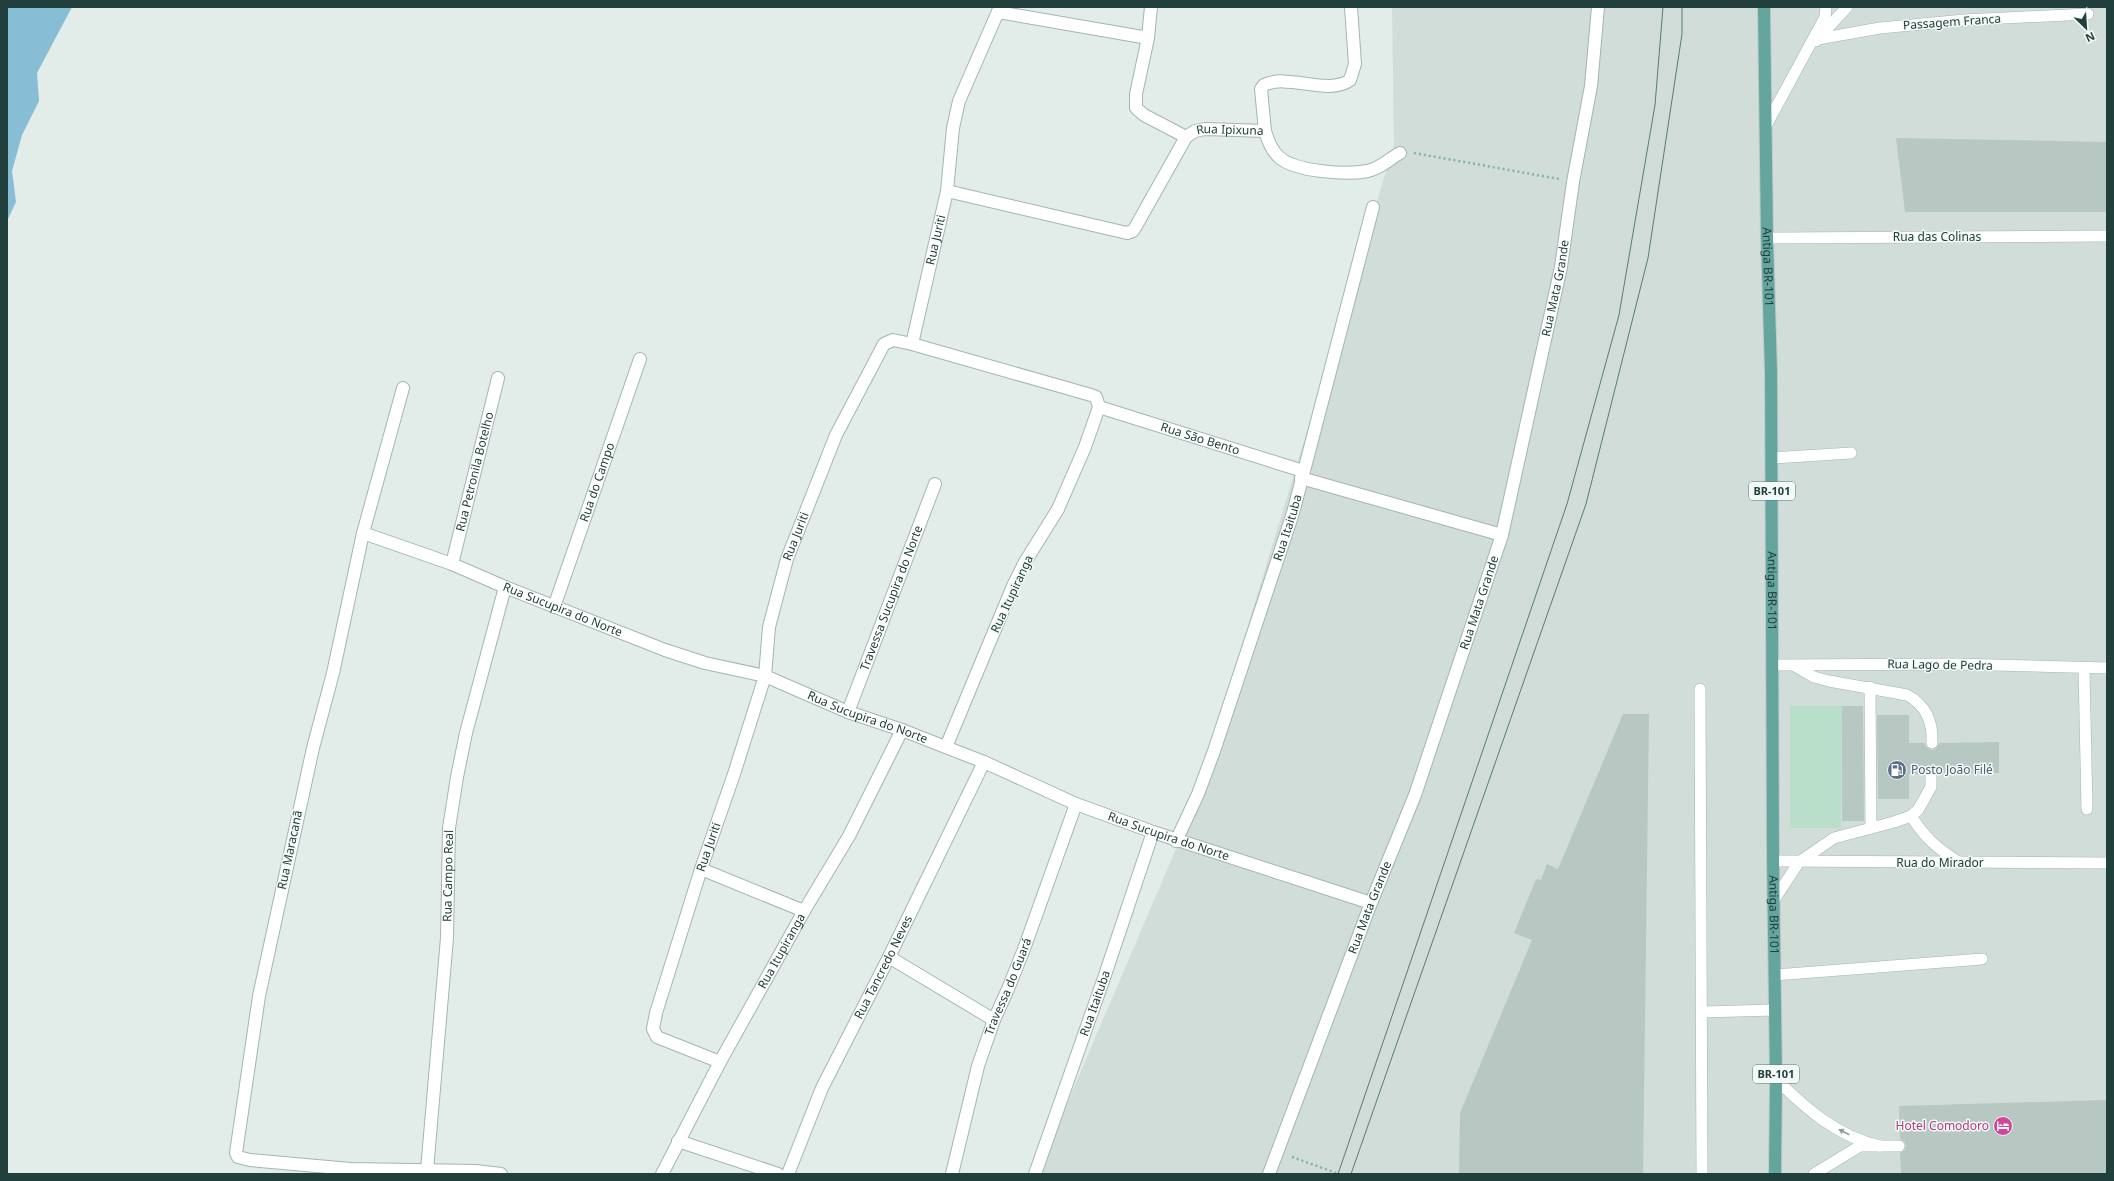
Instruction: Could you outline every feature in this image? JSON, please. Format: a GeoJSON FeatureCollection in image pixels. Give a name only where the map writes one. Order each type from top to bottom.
{"type":"FeatureCollection","features":[{"type":"Feature","properties":{"kind":"main road","name":"Antiga BR-101"},"geometry":{"type":"LineString","coordinates":[[1764,7],[1767,124],[1767,238],[1772,458],[1774,665],[1773,861],[1776,1079],[1775,1174]]}},
{"type":"Feature","properties":{"kind":"street"},"geometry":{"type":"LineString","coordinates":[[1151,7],[1148,38],[1135,105],[1139,111],[1186,137]]}},
{"type":"Feature","properties":{"kind":"street"},"geometry":{"type":"LineString","coordinates":[[1265,131],[1261,89],[1267,83],[1300,83],[1338,86],[1350,80],[1355,64],[1351,7]]}},
{"type":"Feature","properties":{"kind":"street","name":"Rua Mata Grande"},"geometry":{"type":"LineString","coordinates":[[1269,1174],[1371,903],[1415,795],[1502,534],[1550,321],[1560,267],[1573,182],[1591,86],[1598,7]]}},
{"type":"Feature","properties":{"kind":"street"},"geometry":{"type":"LineString","coordinates":[[999,10],[1148,38]]}},
{"type":"Feature","properties":{"kind":"street","name":"Rua Juriti"},"geometry":{"type":"LineString","coordinates":[[720,1062],[657,1037],[653,1029],[656,1012],[701,868],[734,774],[765,676],[769,627],[778,587],[787,559],[836,435],[884,344],[893,340],[912,344],[947,191],[953,128],[959,101],[999,10]]}},
{"type":"Feature","properties":{"kind":"street","name":"Rua Ipixuna"},"geometry":{"type":"LineString","coordinates":[[947,191],[1126,233],[1133,231],[1186,137],[1195,131],[1205,129],[1265,131],[1271,148],[1279,157],[1288,163],[1303,168],[1325,171],[1369,170],[1386,163],[1400,152]]}},
{"type":"Feature","properties":{"kind":"street","name":"Rua Itaituba"},"geometry":{"type":"LineString","coordinates":[[1176,841],[1198,794],[1214,751],[1278,562],[1293,513],[1373,207]]}},
{"type":"Feature","properties":{"kind":"street"},"geometry":{"type":"LineString","coordinates":[[912,344],[1091,395],[1096,397],[1099,407]]}},
{"type":"Feature","properties":{"kind":"street","name":"Rua do Campo"},"geometry":{"type":"LineString","coordinates":[[554,606],[640,359]]}},
{"type":"Feature","properties":{"kind":"street","name":"Rua Petronila Botelho"},"geometry":{"type":"LineString","coordinates":[[452,564],[498,378]]}},
{"type":"Feature","properties":{"kind":"street"},"geometry":{"type":"LineString","coordinates":[[364,533],[403,388]]}},
{"type":"Feature","properties":{"kind":"street","name":"Rua São Bento"},"geometry":{"type":"LineString","coordinates":[[1099,407],[1302,475],[1502,534]]}},
{"type":"Feature","properties":{"kind":"street","name":"Rua Itupiranga"},"geometry":{"type":"LineString","coordinates":[[946,747],[1013,586],[1025,562],[1058,509],[1094,423],[1099,407]]}},
{"type":"Feature","properties":{"kind":"street","name":"Travessa Sucupira do Norte"},"geometry":{"type":"LineString","coordinates":[[848,712],[935,484]]}},
{"type":"Feature","properties":{"kind":"street","name":"Rua Sucupira do Norte"},"geometry":{"type":"LineString","coordinates":[[364,533],[452,564],[504,587],[672,652],[705,663],[765,676],[848,712],[902,730],[984,762],[1076,804],[1176,841],[1371,903]]}},
{"type":"Feature","properties":{"kind":"street","name":"Rua Maracanã"},"geometry":{"type":"LineString","coordinates":[[350,1172],[250,1160],[238,1157],[236,1151],[259,996],[313,748],[333,673],[364,533]]}},
{"type":"Feature","properties":{"kind":"street","name":"Rua Campo Real"},"geometry":{"type":"LineString","coordinates":[[427,1170],[447,938],[449,828],[466,733],[504,587]]}},
{"type":"Feature","properties":{"kind":"street","name":"Rua Itupiranga"},"geometry":{"type":"LineString","coordinates":[[662,1174],[720,1062],[804,911],[849,836],[902,730]]}},
{"type":"Feature","properties":{"kind":"street","name":"Rua Tancredo Neves"},"geometry":{"type":"LineString","coordinates":[[788,1174],[822,1088],[889,957],[984,762]]}},
{"type":"Feature","properties":{"kind":"street","name":"Travessa do Guará"},"geometry":{"type":"LineString","coordinates":[[952,1174],[978,1066],[994,1020],[1024,948],[1076,804]]}},
{"type":"Feature","properties":{"kind":"street","name":"Rua Itaituba"},"geometry":{"type":"LineString","coordinates":[[1035,1174],[1104,978],[1153,832]]}},
{"type":"Feature","properties":{"kind":"street"},"geometry":{"type":"LineString","coordinates":[[701,868],[804,911]]}},
{"type":"Feature","properties":{"kind":"street"},"geometry":{"type":"LineString","coordinates":[[889,957],[994,1020]]}},
{"type":"Feature","properties":{"kind":"street"},"geometry":{"type":"LineString","coordinates":[[678,1141],[778,1174]]}},
{"type":"Feature","properties":{"kind":"street"},"geometry":{"type":"LineString","coordinates":[[350,1172],[427,1170],[501,1174]]}},
{"type":"Feature","properties":{"kind":"lane"},"geometry":{"type":"LineString","coordinates":[[1767,124],[1825,18],[1826,7]]}},
{"type":"Feature","properties":{"kind":"lane"},"geometry":{"type":"LineString","coordinates":[[1806,52],[1846,7]]}},
{"type":"Feature","properties":{"kind":"lane","name":"Passagem Franca"},"geometry":{"type":"LineString","coordinates":[[1818,39],[1880,28],[1964,20],[2088,14]]}},
{"type":"Feature","properties":{"kind":"lane","name":"Rua das Colinas"},"geometry":{"type":"LineString","coordinates":[[1767,238],[2107,236]]}},
{"type":"Feature","properties":{"kind":"lane"},"geometry":{"type":"LineString","coordinates":[[1772,458],[1851,453]]}},
{"type":"Feature","properties":{"kind":"lane","name":"Rua Lago de Pedra"},"geometry":{"type":"LineString","coordinates":[[1774,665],[1955,664],[2084,669],[2107,668]]}},
{"type":"Feature","properties":{"kind":"lane"},"geometry":{"type":"LineString","coordinates":[[1792,665],[1822,679],[1907,695],[1918,700],[1928,714],[1933,730],[1932,743]]}},
{"type":"Feature","properties":{"kind":"lane"},"geometry":{"type":"LineString","coordinates":[[2084,669],[2086,809]]}},
{"type":"Feature","properties":{"kind":"lane"},"geometry":{"type":"LineString","coordinates":[[1870,687],[1871,828]]}},
{"type":"Feature","properties":{"kind":"lane"},"geometry":{"type":"LineString","coordinates":[[1700,689],[1702,1174]]}},
{"type":"Feature","properties":{"kind":"lane"},"geometry":{"type":"LineString","coordinates":[[1774,900],[1799,862],[1834,838],[1911,816],[1918,810],[1926,798],[1931,787],[1931,774]]}},
{"type":"Feature","properties":{"kind":"lane"},"geometry":{"type":"LineString","coordinates":[[1911,816],[1920,830],[1936,847],[1961,863]]}},
{"type":"Feature","properties":{"kind":"lane","name":"Rua do Mirador"},"geometry":{"type":"LineString","coordinates":[[1773,861],[2107,863]]}},
{"type":"Feature","properties":{"kind":"lane"},"geometry":{"type":"LineString","coordinates":[[1775,975],[1982,959]]}},
{"type":"Feature","properties":{"kind":"lane"},"geometry":{"type":"LineString","coordinates":[[1702,1012],[1775,1010]]}},
{"type":"Feature","properties":{"kind":"lane"},"geometry":{"type":"LineString","coordinates":[[1776,1079],[1803,1106],[1833,1126],[1860,1141],[1880,1146]]}},
{"type":"Feature","properties":{"kind":"lane"},"geometry":{"type":"LineString","coordinates":[[1814,1174],[1860,1146],[1899,1146]]}},
{"type":"Feature","properties":{"kind":"path"},"geometry":{"type":"LineString","coordinates":[[1400,152],[1425,155],[1573,182]]}},
{"type":"Feature","properties":{"kind":"path"},"geometry":{"type":"LineString","coordinates":[[1277,1152],[1339,1174]]}},
{"type":"Feature","properties":{"kind":"shaded area"},"geometry":{"type":"Polygon","coordinates":[[[1392,7],[2107,7],[2107,1174],[1037,1174],[1190,816],[1394,145],[1392,7]]]}},
{"type":"Feature","properties":{"kind":"green space"},"geometry":{"type":"Polygon","coordinates":[[[1790,706],[1842,706],[1841,828],[1790,828],[1790,706]]]}},
{"type":"Feature","properties":{"kind":"water"},"geometry":{"type":"Polygon","coordinates":[[[7,7],[72,7],[37,73],[39,101],[22,135],[12,171],[16,202],[7,221],[7,7]]]}},
{"type":"Feature","properties":{"kind":"building"},"geometry":{"type":"Polygon","coordinates":[[[1896,138],[2107,142],[2107,212],[1905,212],[1896,138]]]}},
{"type":"Feature","properties":{"kind":"building"},"geometry":{"type":"Polygon","coordinates":[[[1842,706],[1863,706],[1864,821],[1842,821],[1842,706]]]}},
{"type":"Feature","properties":{"kind":"building"},"geometry":{"type":"Polygon","coordinates":[[[1623,714],[1649,714],[1643,1174],[1459,1174],[1460,1113],[1532,940],[1514,933],[1536,879],[1541,880],[1547,864],[1558,869],[1623,714]]]}},
{"type":"Feature","properties":{"kind":"building"},"geometry":{"type":"Polygon","coordinates":[[[1877,715],[1909,715],[1909,743],[1925,743],[1926,747],[1932,750],[1936,749],[1939,743],[1999,742],[1999,773],[1938,773],[1935,768],[1931,767],[1925,770],[1924,774],[1909,774],[1909,799],[1878,799],[1877,715]]]}},
{"type":"Feature","properties":{"kind":"building","name":"Hotel Comodoro"},"geometry":{"type":"Polygon","coordinates":[[[2107,1100],[2107,1174],[1901,1174],[1900,1153],[1905,1150],[1906,1146],[1905,1142],[1900,1139],[1899,1106],[2107,1100]]]}},
{"type":"Feature","properties":{"kind":"tram line"},"geometry":{"type":"LineString","coordinates":[[1338,1174],[1567,504],[1619,315],[1655,105],[1663,7]]}},
{"type":"Feature","properties":{"kind":"tram line"},"geometry":{"type":"LineString","coordinates":[[1351,1174],[1586,504],[1648,258],[1682,34],[1682,7]]}},
{"type":"Feature","properties":{"kind":"place","name":"Posto João Filé"},"geometry":{"type":"Point","coordinates":[1897,770]}},
{"type":"Feature","properties":{"kind":"place","name":"Hotel Comodoro"},"geometry":{"type":"Point","coordinates":[2003,1126]}}]}
